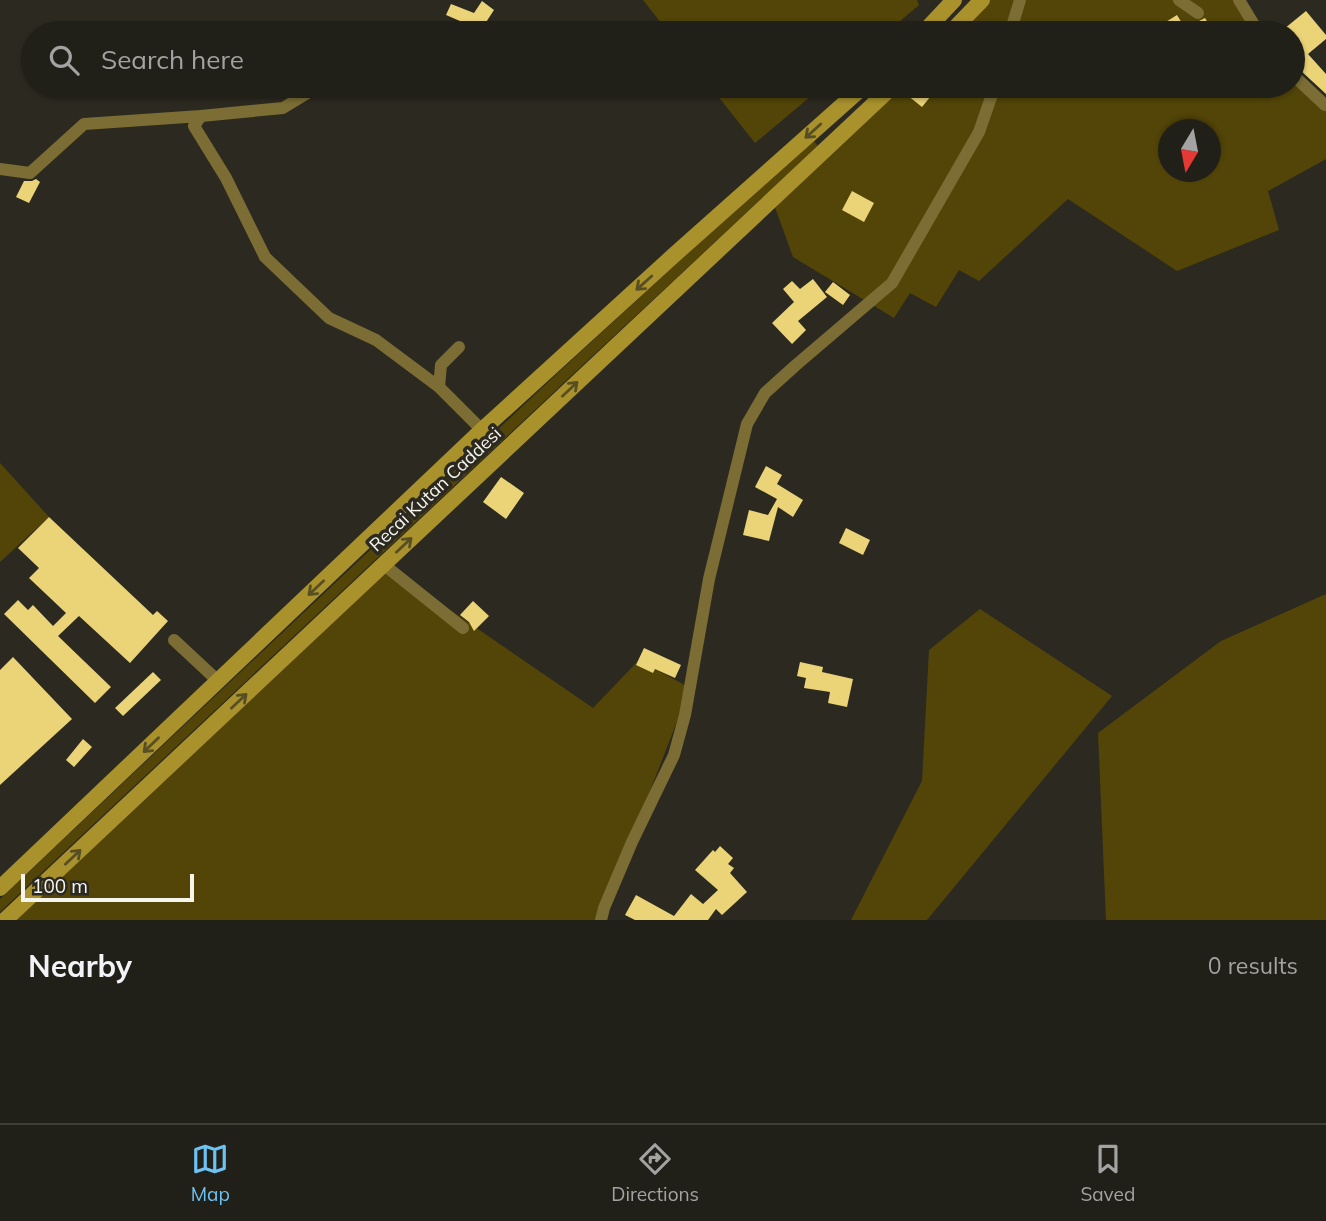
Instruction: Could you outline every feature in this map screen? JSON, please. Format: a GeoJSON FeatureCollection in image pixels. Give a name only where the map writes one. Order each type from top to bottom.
{"type":"FeatureCollection","features":[{"type":"Feature","properties":{"kind":"main road"},"geometry":{"type":"LineString","coordinates":[[962,21],[982,0]]}},
{"type":"Feature","properties":{"kind":"main road"},"geometry":{"type":"LineString","coordinates":[[932,21],[944,4]]}},
{"type":"Feature","properties":{"kind":"main road","name":"Recai Kutan Caddesi"},"geometry":{"type":"LineString","coordinates":[[0,888],[482,430],[851,98]]}},
{"type":"Feature","properties":{"kind":"main road","name":"Recai Kutan Caddesi"},"geometry":{"type":"LineString","coordinates":[[5,920],[880,98]]}},
{"type":"Feature","properties":{"kind":"street"},"geometry":{"type":"LineString","coordinates":[[1014,21],[1020,0]]}},
{"type":"Feature","properties":{"kind":"street"},"geometry":{"type":"LineString","coordinates":[[1179,0],[1198,13]]}},
{"type":"Feature","properties":{"kind":"street"},"geometry":{"type":"LineString","coordinates":[[1238,0],[1251,21]]}},
{"type":"Feature","properties":{"kind":"street"},"geometry":{"type":"LineString","coordinates":[[1305,86],[1325,105]]}},
{"type":"Feature","properties":{"kind":"street"},"geometry":{"type":"LineString","coordinates":[[0,169],[30,173],[84,124],[283,108],[299,98]]}},
{"type":"Feature","properties":{"kind":"street"},"geometry":{"type":"LineString","coordinates":[[601,920],[632,842],[674,755],[685,715],[709,579],[747,424],[765,393],[892,283],[979,132],[992,98]]}},
{"type":"Feature","properties":{"kind":"street"},"geometry":{"type":"LineString","coordinates":[[201,116],[194,126],[226,178],[265,257],[328,318],[376,340],[439,387],[482,430]]}},
{"type":"Feature","properties":{"kind":"street"},"geometry":{"type":"LineString","coordinates":[[439,387],[441,365],[459,347]]}},
{"type":"Feature","properties":{"kind":"street"},"geometry":{"type":"LineString","coordinates":[[383,565],[463,628]]}},
{"type":"Feature","properties":{"kind":"street"},"geometry":{"type":"LineString","coordinates":[[174,640],[218,681]]}},
{"type":"Feature","properties":{"kind":"shaded area"},"geometry":{"type":"Polygon","coordinates":[[[643,0],[917,0],[919,5],[900,21],[660,21],[643,0]]]}},
{"type":"Feature","properties":{"kind":"shaded area"},"geometry":{"type":"Polygon","coordinates":[[[980,0],[1239,0],[1252,21],[958,21],[980,0]]]}},
{"type":"Feature","properties":{"kind":"shaded area"},"geometry":{"type":"Polygon","coordinates":[[[1305,87],[1326,107],[1326,159],[1268,191],[1279,230],[1177,271],[1068,199],[979,281],[959,270],[936,307],[910,293],[894,318],[793,257],[772,199],[877,98],[1305,98],[1305,87]]]}},
{"type":"Feature","properties":{"kind":"shaded area"},"geometry":{"type":"Polygon","coordinates":[[[719,98],[809,98],[755,143],[719,98]]]}},
{"type":"Feature","properties":{"kind":"shaded area"},"geometry":{"type":"Polygon","coordinates":[[[812,139],[818,146],[0,912],[0,899],[561,370],[812,139]]]}},
{"type":"Feature","properties":{"kind":"shaded area"},"geometry":{"type":"Polygon","coordinates":[[[0,463],[49,517],[0,562],[0,463]]]}},
{"type":"Feature","properties":{"kind":"shaded area"},"geometry":{"type":"Polygon","coordinates":[[[383,564],[593,708],[639,660],[690,688],[617,876],[604,920],[4,920],[383,564]]]}},
{"type":"Feature","properties":{"kind":"shaded area"},"geometry":{"type":"Polygon","coordinates":[[[1326,594],[1326,920],[1106,920],[1098,733],[1221,641],[1326,594]]]}},
{"type":"Feature","properties":{"kind":"shaded area"},"geometry":{"type":"Polygon","coordinates":[[[980,609],[1112,696],[927,920],[851,920],[922,781],[929,650],[980,609]]]}},
{"type":"Feature","properties":{"kind":"building"},"geometry":{"type":"Polygon","coordinates":[[[482,1],[494,10],[487,21],[460,21],[446,15],[451,4],[474,13],[482,1]]]}},
{"type":"Feature","properties":{"kind":"building"},"geometry":{"type":"Polygon","coordinates":[[[1306,11],[1326,35],[1326,39],[1308,54],[1326,74],[1326,94],[1305,75],[1305,21],[1294,21],[1306,11]]]}},
{"type":"Feature","properties":{"kind":"building"},"geometry":{"type":"Polygon","coordinates":[[[1177,15],[1181,21],[1167,21],[1177,15]]]}},
{"type":"Feature","properties":{"kind":"building"},"geometry":{"type":"Polygon","coordinates":[[[911,98],[929,98],[922,107],[911,98]]]}},
{"type":"Feature","properties":{"kind":"building"},"geometry":{"type":"Polygon","coordinates":[[[36,179],[40,182],[29,203],[16,197],[24,181],[36,179]]]}},
{"type":"Feature","properties":{"kind":"building"},"geometry":{"type":"Polygon","coordinates":[[[852,191],[874,203],[864,222],[842,210],[852,191]]]}},
{"type":"Feature","properties":{"kind":"building"},"geometry":{"type":"Polygon","coordinates":[[[813,279],[827,297],[798,321],[806,330],[792,344],[772,323],[794,302],[783,289],[792,281],[800,289],[813,279]]]}},
{"type":"Feature","properties":{"kind":"building"},"geometry":{"type":"Polygon","coordinates":[[[833,282],[850,295],[843,305],[825,292],[833,282]]]}},
{"type":"Feature","properties":{"kind":"building"},"geometry":{"type":"Polygon","coordinates":[[[766,466],[782,475],[777,484],[803,500],[793,517],[778,507],[769,541],[743,535],[749,510],[768,515],[777,499],[755,487],[766,466]]]}},
{"type":"Feature","properties":{"kind":"building"},"geometry":{"type":"Polygon","coordinates":[[[501,477],[524,493],[506,519],[483,502],[501,477]]]}},
{"type":"Feature","properties":{"kind":"building"},"geometry":{"type":"Polygon","coordinates":[[[49,517],[153,615],[157,611],[168,621],[130,663],[79,616],[58,636],[111,687],[95,703],[4,614],[18,600],[28,610],[33,605],[53,626],[66,613],[29,578],[39,568],[18,548],[49,517]]]}},
{"type":"Feature","properties":{"kind":"building"},"geometry":{"type":"Polygon","coordinates":[[[846,528],[870,540],[863,555],[839,543],[846,528]]]}},
{"type":"Feature","properties":{"kind":"building"},"geometry":{"type":"Polygon","coordinates":[[[473,601],[489,616],[474,631],[469,622],[460,615],[473,601]]]}},
{"type":"Feature","properties":{"kind":"building"},"geometry":{"type":"Polygon","coordinates":[[[644,648],[681,665],[675,678],[655,669],[653,673],[636,665],[644,648]]]}},
{"type":"Feature","properties":{"kind":"building"},"geometry":{"type":"Polygon","coordinates":[[[13,657],[72,719],[0,785],[0,670],[13,657]]]}},
{"type":"Feature","properties":{"kind":"building"},"geometry":{"type":"Polygon","coordinates":[[[800,662],[823,667],[822,672],[853,679],[847,707],[828,703],[830,692],[804,688],[806,678],[797,676],[800,662]]]}},
{"type":"Feature","properties":{"kind":"building"},"geometry":{"type":"Polygon","coordinates":[[[153,672],[161,680],[123,716],[115,708],[153,672]]]}},
{"type":"Feature","properties":{"kind":"building"},"geometry":{"type":"Polygon","coordinates":[[[83,739],[92,747],[74,767],[66,760],[83,739]]]}},
{"type":"Feature","properties":{"kind":"building"},"geometry":{"type":"Polygon","coordinates":[[[720,846],[733,858],[728,864],[734,868],[730,873],[747,892],[722,915],[716,909],[708,920],[635,920],[625,915],[636,895],[674,916],[691,894],[703,904],[718,890],[695,870],[720,846]]]}}]}
